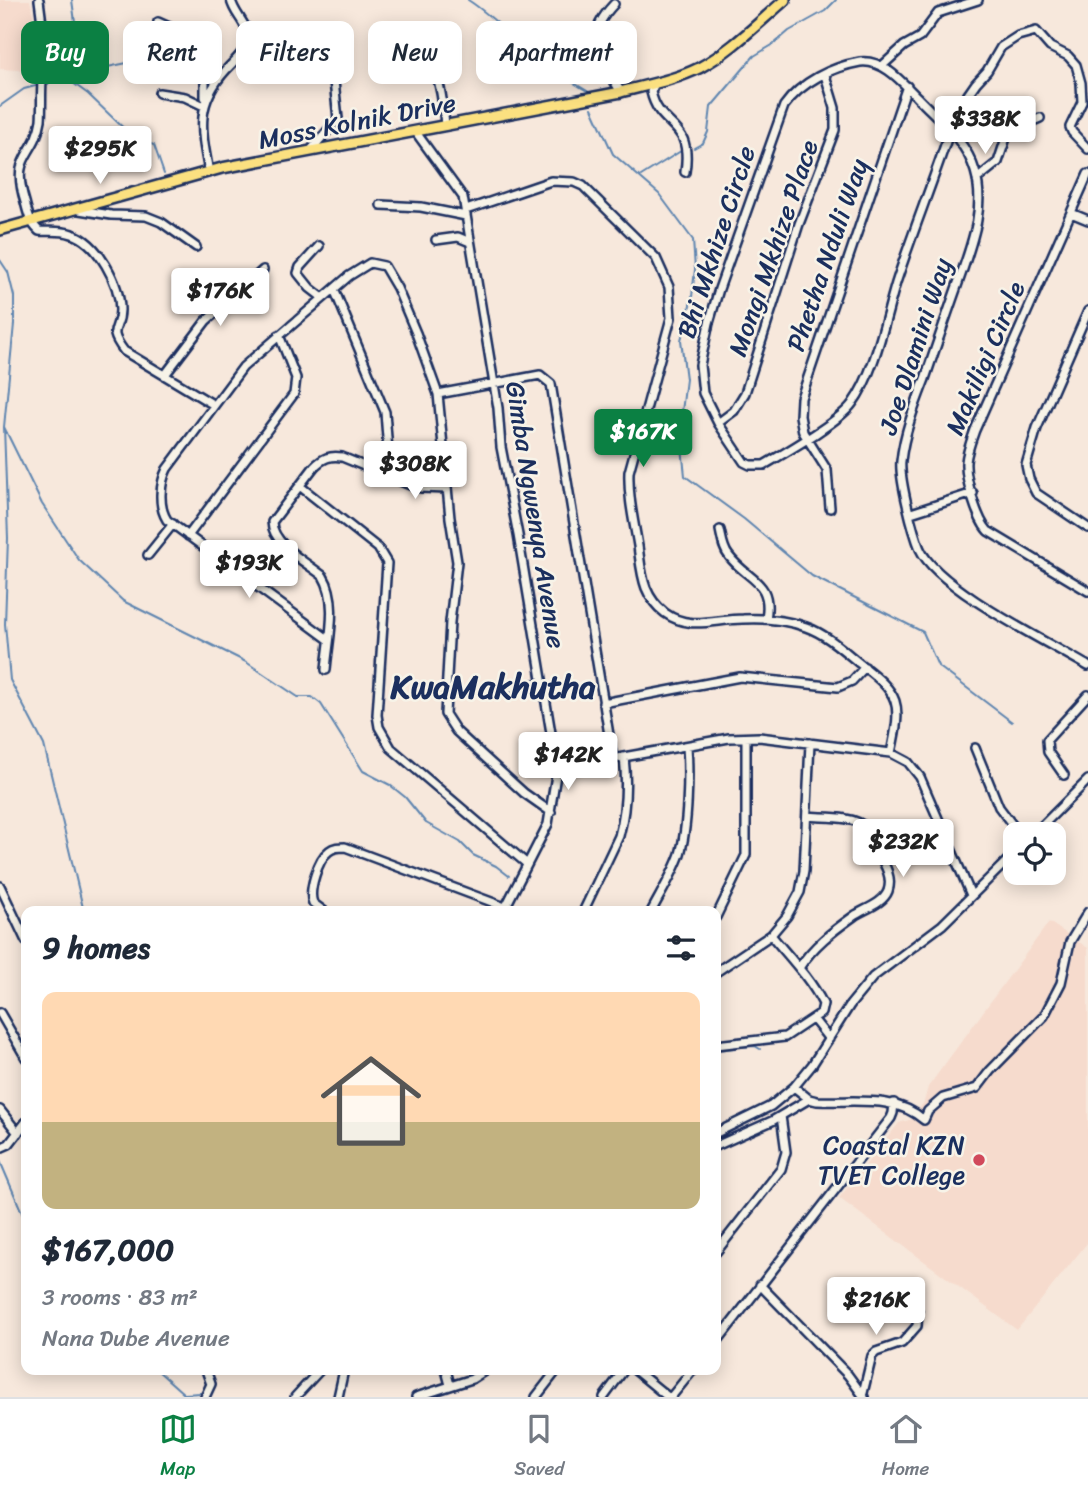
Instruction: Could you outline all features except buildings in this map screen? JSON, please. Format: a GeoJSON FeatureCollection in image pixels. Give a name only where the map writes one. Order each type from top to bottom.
{"type":"FeatureCollection","features":[{"type":"Feature","properties":{"kind":"main road","name":"Moss Kolnik Drive"},"geometry":{"type":"LineString","coordinates":[[0,230],[209,172],[310,150],[621,92],[676,78],[724,52],[785,0]]}},
{"type":"Feature","properties":{"kind":"street"},"geometry":{"type":"LineString","coordinates":[[39,0],[45,46],[39,130],[22,160],[19,171],[20,187],[30,220],[39,231],[73,234],[95,248],[108,270],[120,304],[120,317],[114,337],[130,356],[214,405]]}},
{"type":"Feature","properties":{"kind":"street"},"geometry":{"type":"LineString","coordinates":[[204,104],[215,83],[246,45],[247,32],[232,7],[231,0]]}},
{"type":"Feature","properties":{"kind":"street"},"geometry":{"type":"LineString","coordinates":[[978,0],[938,13],[920,37],[904,46],[882,66],[948,128],[969,155],[977,179],[998,162],[1008,132],[1040,118]]}},
{"type":"Feature","properties":{"kind":"street"},"geometry":{"type":"LineString","coordinates":[[614,4],[596,27],[595,37],[599,55],[621,92]]}},
{"type":"Feature","properties":{"kind":"street","name":"Bhi Mkhize Circle"},"geometry":{"type":"LineString","coordinates":[[882,66],[868,61],[859,62],[825,75],[792,95],[780,115],[709,323],[700,378],[703,393],[718,423],[744,462],[750,465],[764,465],[838,418],[857,396],[880,342],[948,128],[1001,47],[1018,36],[1038,31],[1043,40],[1068,56],[1076,65],[1082,83],[1082,102],[1070,127],[1088,149]]}},
{"type":"Feature","properties":{"kind":"street","name":"Mongi Mkhize Place"},"geometry":{"type":"LineString","coordinates":[[718,423],[734,411],[746,394],[799,223],[835,130],[835,108],[825,75]]}},
{"type":"Feature","properties":{"kind":"street"},"geometry":{"type":"LineString","coordinates":[[655,83],[650,92],[656,110],[677,128],[686,145],[685,172]]}},
{"type":"Feature","properties":{"kind":"street"},"geometry":{"type":"LineString","coordinates":[[204,84],[202,121],[209,172]]}},
{"type":"Feature","properties":{"kind":"street"},"geometry":{"type":"LineString","coordinates":[[310,150],[338,119],[335,84]]}},
{"type":"Feature","properties":{"kind":"street"},"geometry":{"type":"LineString","coordinates":[[439,84],[445,126]]}},
{"type":"Feature","properties":{"kind":"street","name":"Phetha Nduli Way"},"geometry":{"type":"LineString","coordinates":[[805,439],[800,415],[802,398],[906,86]]}},
{"type":"Feature","properties":{"kind":"street"},"geometry":{"type":"LineString","coordinates":[[159,93],[185,97],[204,104]]}},
{"type":"Feature","properties":{"kind":"street","name":"Gimba Ngwenya Avenue"},"geometry":{"type":"LineString","coordinates":[[415,131],[461,193],[466,213],[501,447],[557,769],[551,812],[538,845],[506,906]]}},
{"type":"Feature","properties":{"kind":"street","name":"Makiligi Circle"},"geometry":{"type":"LineString","coordinates":[[1088,174],[968,449],[966,470],[980,519],[988,531],[1088,591]]}},
{"type":"Feature","properties":{"kind":"street","name":"Joe Dlamini Way"},"geometry":{"type":"LineString","coordinates":[[977,179],[980,201],[975,233],[913,411],[903,449],[901,476],[920,549],[936,571],[964,593],[1088,666]]}},
{"type":"Feature","properties":{"kind":"street"},"geometry":{"type":"LineString","coordinates":[[381,205],[466,213],[551,181],[574,182],[591,192],[649,249],[663,271],[672,305],[629,472],[629,493],[646,588],[663,612],[682,622],[695,624],[742,618],[766,619],[805,626],[818,632],[884,682],[895,698],[897,727],[891,753]]}},
{"type":"Feature","properties":{"kind":"street"},"geometry":{"type":"LineString","coordinates":[[68,210],[146,216],[161,222],[196,247]]}},
{"type":"Feature","properties":{"kind":"street"},"geometry":{"type":"LineString","coordinates":[[1071,213],[1088,220]]}},
{"type":"Feature","properties":{"kind":"street"},"geometry":{"type":"LineString","coordinates":[[436,240],[458,237],[470,242]]}},
{"type":"Feature","properties":{"kind":"street"},"geometry":{"type":"LineString","coordinates":[[318,246],[298,273],[323,298]]}},
{"type":"Feature","properties":{"kind":"street"},"geometry":{"type":"LineString","coordinates":[[328,639],[173,524],[163,513],[163,476],[243,367],[334,289],[370,263],[380,264],[389,272],[416,333],[438,394],[457,571],[449,630],[445,714],[456,731],[524,793],[551,812]]}},
{"type":"Feature","properties":{"kind":"street"},"geometry":{"type":"LineString","coordinates":[[164,375],[206,321],[263,270]]}},
{"type":"Feature","properties":{"kind":"street"},"geometry":{"type":"LineString","coordinates":[[334,289],[382,399],[387,422],[390,477]]}},
{"type":"Feature","properties":{"kind":"street"},"geometry":{"type":"LineString","coordinates":[[1088,311],[1037,428],[1026,465],[1036,493],[1088,527]]}},
{"type":"Feature","properties":{"kind":"street"},"geometry":{"type":"LineString","coordinates":[[188,536],[294,394],[296,378],[279,335]]}},
{"type":"Feature","properties":{"kind":"street"},"geometry":{"type":"LineString","coordinates":[[438,394],[540,375],[551,384],[613,759]]}},
{"type":"Feature","properties":{"kind":"street"},"geometry":{"type":"LineString","coordinates":[[805,439],[827,470],[830,508]]}},
{"type":"Feature","properties":{"kind":"street"},"geometry":{"type":"LineString","coordinates":[[326,670],[332,599],[328,583],[279,541],[273,532],[272,522],[314,467],[330,456],[342,457],[421,488],[447,489]]}},
{"type":"Feature","properties":{"kind":"street"},"geometry":{"type":"LineString","coordinates":[[300,487],[378,548],[387,563],[377,716],[384,738],[391,748],[527,864]]}},
{"type":"Feature","properties":{"kind":"street"},"geometry":{"type":"LineString","coordinates":[[911,513],[972,493]]}},
{"type":"Feature","properties":{"kind":"street"},"geometry":{"type":"LineString","coordinates":[[148,555],[173,524]]}},
{"type":"Feature","properties":{"kind":"street"},"geometry":{"type":"LineString","coordinates":[[720,530],[727,554],[764,589],[768,601],[766,619]]}},
{"type":"Feature","properties":{"kind":"street"},"geometry":{"type":"LineString","coordinates":[[603,703],[740,677],[838,687],[852,681],[865,667]]}},
{"type":"Feature","properties":{"kind":"street"},"geometry":{"type":"LineString","coordinates":[[500,690],[543,683]]}},
{"type":"Feature","properties":{"kind":"street"},"geometry":{"type":"LineString","coordinates":[[1064,775],[1048,752],[1047,740],[1088,695]]}},
{"type":"Feature","properties":{"kind":"street"},"geometry":{"type":"LineString","coordinates":[[557,769],[746,737],[891,753],[908,762],[920,778],[971,895]]}},
{"type":"Feature","properties":{"kind":"street"},"geometry":{"type":"LineString","coordinates":[[721,908],[746,855],[746,737]]}},
{"type":"Feature","properties":{"kind":"street"},"geometry":{"type":"LineString","coordinates":[[721,969],[771,935],[787,916],[800,892],[804,871],[810,743]]}},
{"type":"Feature","properties":{"kind":"street"},"geometry":{"type":"LineString","coordinates":[[654,906],[681,848],[688,774],[687,746]]}},
{"type":"Feature","properties":{"kind":"street"},"geometry":{"type":"LineString","coordinates":[[975,748],[999,807],[1010,822]]}},
{"type":"Feature","properties":{"kind":"street"},"geometry":{"type":"LineString","coordinates":[[586,906],[619,836],[625,799],[624,757]]}},
{"type":"Feature","properties":{"kind":"street"},"geometry":{"type":"LineString","coordinates":[[1046,822],[1088,780]]}},
{"type":"Feature","properties":{"kind":"street"},"geometry":{"type":"LineString","coordinates":[[799,968],[817,944],[884,897],[889,882],[885,864],[861,824],[853,820],[807,816]]}},
{"type":"Feature","properties":{"kind":"street"},"geometry":{"type":"LineString","coordinates":[[317,906],[313,903],[310,889],[327,852],[332,848],[345,847],[494,906]]}},
{"type":"Feature","properties":{"kind":"street"},"geometry":{"type":"LineString","coordinates":[[721,1131],[771,1106],[794,1087],[812,1065],[850,1005],[873,977],[936,930],[1003,864]]}},
{"type":"Feature","properties":{"kind":"street"},"geometry":{"type":"LineString","coordinates":[[0,886],[21,930]]}},
{"type":"Feature","properties":{"kind":"street"},"geometry":{"type":"LineString","coordinates":[[721,1144],[781,1116],[809,1099],[894,1103],[909,1108],[924,1120],[928,1111],[943,1098],[977,1088],[1044,1016],[1061,983],[1070,942],[1088,912]]}},
{"type":"Feature","properties":{"kind":"street"},"geometry":{"type":"LineString","coordinates":[[721,1044],[785,1037],[814,1020],[823,1009],[821,998],[771,935]]}},
{"type":"Feature","properties":{"kind":"street"},"geometry":{"type":"LineString","coordinates":[[0,1013],[21,1049]]}},
{"type":"Feature","properties":{"kind":"street"},"geometry":{"type":"LineString","coordinates":[[814,1020],[829,1039]]}},
{"type":"Feature","properties":{"kind":"street"},"geometry":{"type":"LineString","coordinates":[[794,1087],[809,1099]]}},
{"type":"Feature","properties":{"kind":"street"},"geometry":{"type":"LineString","coordinates":[[721,1336],[891,1118],[894,1103]]}},
{"type":"Feature","properties":{"kind":"street"},"geometry":{"type":"LineString","coordinates":[[0,1110],[18,1133]]}},
{"type":"Feature","properties":{"kind":"street"},"geometry":{"type":"LineString","coordinates":[[721,1246],[782,1169],[786,1152],[781,1116]]}},
{"type":"Feature","properties":{"kind":"street"},"geometry":{"type":"LineString","coordinates":[[0,1148],[9,1144],[21,1129]]}},
{"type":"Feature","properties":{"kind":"street"},"geometry":{"type":"LineString","coordinates":[[760,1285],[848,1375],[863,1395]]}},
{"type":"Feature","properties":{"kind":"street"},"geometry":{"type":"LineString","coordinates":[[863,1395],[872,1356],[876,1352],[896,1347],[917,1326],[918,1312],[912,1289]]}},
{"type":"Feature","properties":{"kind":"street"},"geometry":{"type":"LineString","coordinates":[[205,1397],[211,1384],[208,1375]]}},
{"type":"Feature","properties":{"kind":"street"},"geometry":{"type":"LineString","coordinates":[[295,1397],[315,1375]]}},
{"type":"Feature","properties":{"kind":"street"},"geometry":{"type":"LineString","coordinates":[[338,1397],[343,1375]]}},
{"type":"Feature","properties":{"kind":"street"},"geometry":{"type":"LineString","coordinates":[[447,1375],[450,1385]]}},
{"type":"Feature","properties":{"kind":"street"},"geometry":{"type":"LineString","coordinates":[[416,1397],[478,1375]]}},
{"type":"Feature","properties":{"kind":"street"},"geometry":{"type":"LineString","coordinates":[[536,1397],[553,1375]]}},
{"type":"Feature","properties":{"kind":"street"},"geometry":{"type":"LineString","coordinates":[[604,1397],[620,1375]]}},
{"type":"Feature","properties":{"kind":"street"},"geometry":{"type":"LineString","coordinates":[[641,1375],[670,1397],[689,1375]]}},
{"type":"Feature","properties":{"kind":"shaded area"},"geometry":{"type":"Polygon","coordinates":[[[0,0],[30,0],[34,21],[21,21],[21,70],[0,69],[0,0]]]}},
{"type":"Feature","properties":{"kind":"shaded area","name":"Coastal KZN TVET College"},"geometry":{"type":"Polygon","coordinates":[[[1049,922],[1088,948],[1088,1242],[1017,1330],[839,1198],[899,1123],[912,1119],[924,1102],[928,1087],[1049,922]]]}},
{"type":"Feature","properties":{"kind":"waterway"},"geometry":{"type":"LineString","coordinates":[[72,0],[75,21]]}},
{"type":"Feature","properties":{"kind":"waterway"},"geometry":{"type":"LineString","coordinates":[[468,0],[541,61],[589,92]]}},
{"type":"Feature","properties":{"kind":"waterway"},"geometry":{"type":"LineString","coordinates":[[694,148],[703,143],[708,132],[711,107],[754,56],[789,31],[825,11],[836,0]]}},
{"type":"Feature","properties":{"kind":"waterway"},"geometry":{"type":"LineString","coordinates":[[109,67],[123,64]]}},
{"type":"Feature","properties":{"kind":"waterway"},"geometry":{"type":"LineString","coordinates":[[74,84],[136,140],[154,145],[164,174]]}},
{"type":"Feature","properties":{"kind":"waterway"},"geometry":{"type":"LineString","coordinates":[[0,106],[24,89],[39,85]]}},
{"type":"Feature","properties":{"kind":"waterway"},"geometry":{"type":"LineString","coordinates":[[592,108],[613,154],[659,194],[693,240],[695,269],[692,297],[681,340],[686,379],[680,428],[685,476],[744,519],[812,576],[923,632],[938,666],[1012,722]]}},
{"type":"Feature","properties":{"kind":"waterway"},"geometry":{"type":"LineString","coordinates":[[641,176],[684,149]]}},
{"type":"Feature","properties":{"kind":"waterway"},"geometry":{"type":"LineString","coordinates":[[0,260],[8,272],[14,296],[14,324],[4,427],[8,538],[5,624],[10,680],[44,745],[83,906]]}},
{"type":"Feature","properties":{"kind":"waterway"},"geometry":{"type":"LineString","coordinates":[[4,427],[42,504],[79,560],[123,601],[246,662],[298,697],[312,697],[321,704],[363,771],[390,785],[405,797],[426,823],[460,842],[473,855],[509,876]]}},
{"type":"Feature","properties":{"kind":"waterway"},"geometry":{"type":"LineString","coordinates":[[740,1047],[755,1046],[760,1049]]}},
{"type":"Feature","properties":{"kind":"waterway"},"geometry":{"type":"LineString","coordinates":[[721,1049],[735,1048]]}},
{"type":"Feature","properties":{"kind":"waterway"},"geometry":{"type":"LineString","coordinates":[[0,1161],[21,1210]]}},
{"type":"Feature","properties":{"kind":"waterway"},"geometry":{"type":"LineString","coordinates":[[163,1375],[184,1394],[201,1393]]}},
{"type":"Feature","properties":{"kind":"place","name":"Coastal KZN TVET College"},"geometry":{"type":"Point","coordinates":[979,1160]}},
{"type":"Feature","properties":{"kind":"district","name":"KwaMakhutha"},"geometry":{"type":"Point","coordinates":[493,687]}}]}
